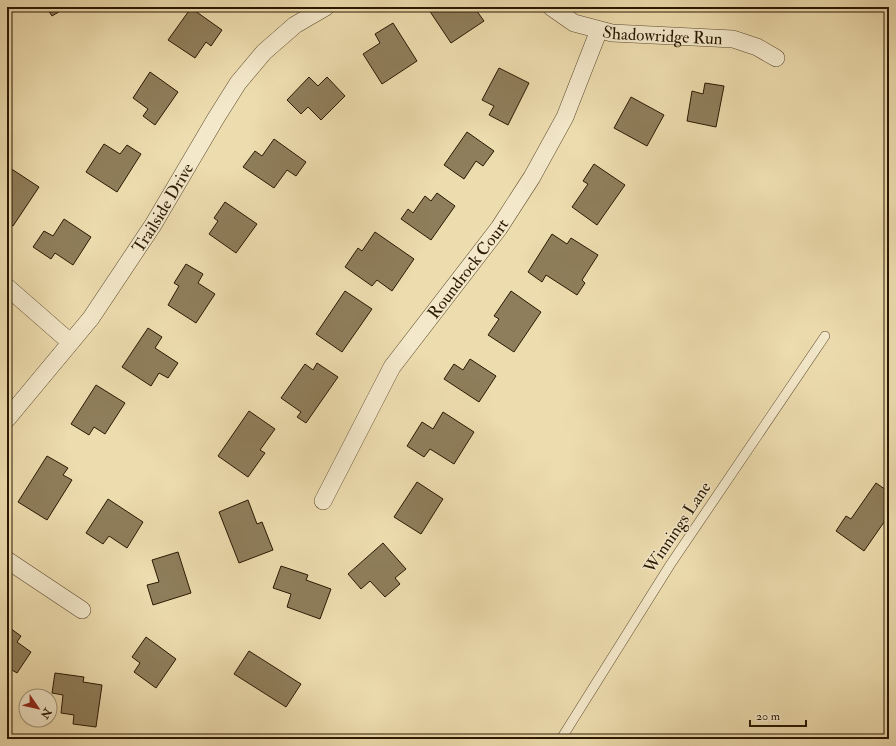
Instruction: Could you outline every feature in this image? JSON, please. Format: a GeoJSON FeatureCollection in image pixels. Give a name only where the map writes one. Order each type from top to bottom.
{"type":"FeatureCollection","features":[{"type":"Feature","properties":{"kind":"street","name":"Trailside Drive"},"geometry":{"type":"LineString","coordinates":[[7,419],[91,318],[153,225],[238,83],[264,52],[295,25],[326,7]]}},
{"type":"Feature","properties":{"kind":"street","name":"Shadowridge Run"},"geometry":{"type":"LineString","coordinates":[[551,7],[574,23],[612,33],[733,40],[757,47],[776,58]]}},
{"type":"Feature","properties":{"kind":"street","name":"Roundrock Court"},"geometry":{"type":"LineString","coordinates":[[323,501],[392,366],[500,228],[532,176],[565,117],[599,30]]}},
{"type":"Feature","properties":{"kind":"street"},"geometry":{"type":"LineString","coordinates":[[7,287],[70,342]]}},
{"type":"Feature","properties":{"kind":"street"},"geometry":{"type":"LineString","coordinates":[[7,560],[82,610]]}},
{"type":"Feature","properties":{"kind":"lane","name":"Winnings Lane"},"geometry":{"type":"LineString","coordinates":[[561,739],[670,565],[826,336]]}},
{"type":"Feature","properties":{"kind":"building"},"geometry":{"type":"Polygon","coordinates":[[[7,7],[13,10],[7,21],[7,7]]]}},
{"type":"Feature","properties":{"kind":"building"},"geometry":{"type":"Polygon","coordinates":[[[46,7],[67,7],[52,16],[46,7]]]}},
{"type":"Feature","properties":{"kind":"building"},"geometry":{"type":"Polygon","coordinates":[[[427,7],[474,7],[484,21],[451,43],[427,7]]]}},
{"type":"Feature","properties":{"kind":"building"},"geometry":{"type":"Polygon","coordinates":[[[191,8],[222,30],[211,46],[206,42],[195,58],[168,40],[191,8]]]}},
{"type":"Feature","properties":{"kind":"building"},"geometry":{"type":"Polygon","coordinates":[[[393,23],[417,61],[382,84],[363,54],[380,43],[375,34],[393,23]]]}},
{"type":"Feature","properties":{"kind":"building"},"geometry":{"type":"Polygon","coordinates":[[[499,68],[529,83],[508,125],[489,115],[494,106],[482,100],[499,68]]]}},
{"type":"Feature","properties":{"kind":"building"},"geometry":{"type":"Polygon","coordinates":[[[150,72],[178,92],[155,125],[143,116],[148,109],[133,98],[150,72]]]}},
{"type":"Feature","properties":{"kind":"building"},"geometry":{"type":"Polygon","coordinates":[[[309,77],[318,86],[327,77],[345,96],[321,120],[308,107],[301,114],[287,100],[309,77]]]}},
{"type":"Feature","properties":{"kind":"building"},"geometry":{"type":"Polygon","coordinates":[[[705,83],[724,86],[716,127],[687,121],[692,91],[703,94],[705,83]]]}},
{"type":"Feature","properties":{"kind":"building"},"geometry":{"type":"Polygon","coordinates":[[[631,97],[664,115],[647,146],[614,128],[631,97]]]}},
{"type":"Feature","properties":{"kind":"building"},"geometry":{"type":"Polygon","coordinates":[[[467,132],[494,151],[483,166],[476,161],[464,179],[444,165],[467,132]]]}},
{"type":"Feature","properties":{"kind":"building"},"geometry":{"type":"Polygon","coordinates":[[[274,139],[306,162],[296,176],[287,170],[274,188],[243,167],[255,151],[262,156],[274,139]]]}},
{"type":"Feature","properties":{"kind":"building"},"geometry":{"type":"Polygon","coordinates":[[[104,144],[120,154],[127,145],[141,154],[117,192],[86,172],[104,144]]]}},
{"type":"Feature","properties":{"kind":"building"},"geometry":{"type":"Polygon","coordinates":[[[594,164],[625,185],[597,225],[572,207],[588,184],[583,181],[594,164]]]}},
{"type":"Feature","properties":{"kind":"building"},"geometry":{"type":"Polygon","coordinates":[[[7,166],[39,187],[13,226],[7,222],[7,166]]]}},
{"type":"Feature","properties":{"kind":"building"},"geometry":{"type":"Polygon","coordinates":[[[437,193],[455,206],[431,240],[401,219],[408,209],[413,213],[425,196],[431,201],[437,193]]]}},
{"type":"Feature","properties":{"kind":"building"},"geometry":{"type":"Polygon","coordinates":[[[225,202],[257,224],[236,253],[209,234],[218,221],[214,218],[225,202]]]}},
{"type":"Feature","properties":{"kind":"building"},"geometry":{"type":"Polygon","coordinates":[[[64,219],[91,237],[73,265],[55,253],[51,259],[33,247],[44,231],[53,236],[64,219]]]}},
{"type":"Feature","properties":{"kind":"building"},"geometry":{"type":"Polygon","coordinates":[[[375,232],[414,259],[392,291],[377,280],[372,286],[345,267],[358,248],[362,251],[375,232]]]}},
{"type":"Feature","properties":{"kind":"building"},"geometry":{"type":"Polygon","coordinates":[[[552,234],[567,244],[571,238],[598,255],[582,280],[585,283],[577,295],[546,275],[542,282],[528,272],[552,234]]]}},
{"type":"Feature","properties":{"kind":"building"},"geometry":{"type":"Polygon","coordinates":[[[186,264],[203,274],[198,283],[215,294],[196,323],[168,305],[179,286],[174,283],[186,264]]]}},
{"type":"Feature","properties":{"kind":"building"},"geometry":{"type":"Polygon","coordinates":[[[345,291],[372,309],[342,352],[316,334],[345,291]]]}},
{"type":"Feature","properties":{"kind":"building"},"geometry":{"type":"Polygon","coordinates":[[[511,291],[541,312],[514,352],[488,335],[499,319],[494,316],[511,291]]]}},
{"type":"Feature","properties":{"kind":"building"},"geometry":{"type":"Polygon","coordinates":[[[148,328],[162,337],[155,348],[178,363],[168,378],[159,373],[151,386],[122,367],[148,328]]]}},
{"type":"Feature","properties":{"kind":"building"},"geometry":{"type":"Polygon","coordinates":[[[470,359],[496,376],[479,402],[444,379],[454,364],[463,370],[470,359]]]}},
{"type":"Feature","properties":{"kind":"building"},"geometry":{"type":"Polygon","coordinates":[[[317,363],[338,377],[306,423],[297,417],[301,412],[281,398],[305,364],[313,370],[317,363]]]}},
{"type":"Feature","properties":{"kind":"building"},"geometry":{"type":"Polygon","coordinates":[[[96,385],[125,403],[105,434],[94,427],[89,435],[71,424],[96,385]]]}},
{"type":"Feature","properties":{"kind":"building"},"geometry":{"type":"Polygon","coordinates":[[[249,411],[275,429],[260,450],[265,453],[248,477],[218,456],[249,411]]]}},
{"type":"Feature","properties":{"kind":"building"},"geometry":{"type":"Polygon","coordinates":[[[443,412],[474,432],[454,464],[430,449],[424,457],[407,446],[422,422],[433,429],[443,412]]]}},
{"type":"Feature","properties":{"kind":"building"},"geometry":{"type":"Polygon","coordinates":[[[47,456],[68,468],[63,475],[72,480],[47,520],[18,502],[47,456]]]}},
{"type":"Feature","properties":{"kind":"building"},"geometry":{"type":"Polygon","coordinates":[[[417,482],[443,499],[421,534],[394,517],[417,482]]]}},
{"type":"Feature","properties":{"kind":"building"},"geometry":{"type":"Polygon","coordinates":[[[876,483],[889,492],[889,515],[864,551],[836,531],[846,516],[851,519],[876,483]]]}},
{"type":"Feature","properties":{"kind":"building"},"geometry":{"type":"Polygon","coordinates":[[[108,499],[143,522],[127,548],[109,536],[103,544],[86,533],[108,499]]]}},
{"type":"Feature","properties":{"kind":"building"},"geometry":{"type":"Polygon","coordinates":[[[248,500],[257,524],[262,522],[273,550],[239,563],[219,512],[248,500]]]}},
{"type":"Feature","properties":{"kind":"building"},"geometry":{"type":"Polygon","coordinates":[[[383,543],[406,569],[395,578],[400,584],[385,597],[370,581],[361,589],[348,574],[383,543]]]}},
{"type":"Feature","properties":{"kind":"building"},"geometry":{"type":"Polygon","coordinates":[[[178,552],[191,593],[153,605],[147,585],[159,582],[152,560],[178,552]]]}},
{"type":"Feature","properties":{"kind":"building"},"geometry":{"type":"Polygon","coordinates":[[[281,566],[308,575],[306,580],[331,589],[320,619],[287,607],[291,594],[273,588],[281,566]]]}},
{"type":"Feature","properties":{"kind":"building"},"geometry":{"type":"Polygon","coordinates":[[[7,626],[21,636],[17,642],[31,652],[17,673],[7,667],[7,626]]]}},
{"type":"Feature","properties":{"kind":"building"},"geometry":{"type":"Polygon","coordinates":[[[146,637],[176,659],[156,688],[134,672],[140,663],[132,657],[146,637]]]}},
{"type":"Feature","properties":{"kind":"building"},"geometry":{"type":"Polygon","coordinates":[[[249,651],[301,684],[286,707],[234,674],[249,651]]]}},
{"type":"Feature","properties":{"kind":"building"},"geometry":{"type":"Polygon","coordinates":[[[55,673],[84,677],[83,682],[102,685],[96,727],[73,724],[74,715],[61,713],[63,695],[58,694],[58,688],[53,688],[55,673]]]}}]}
